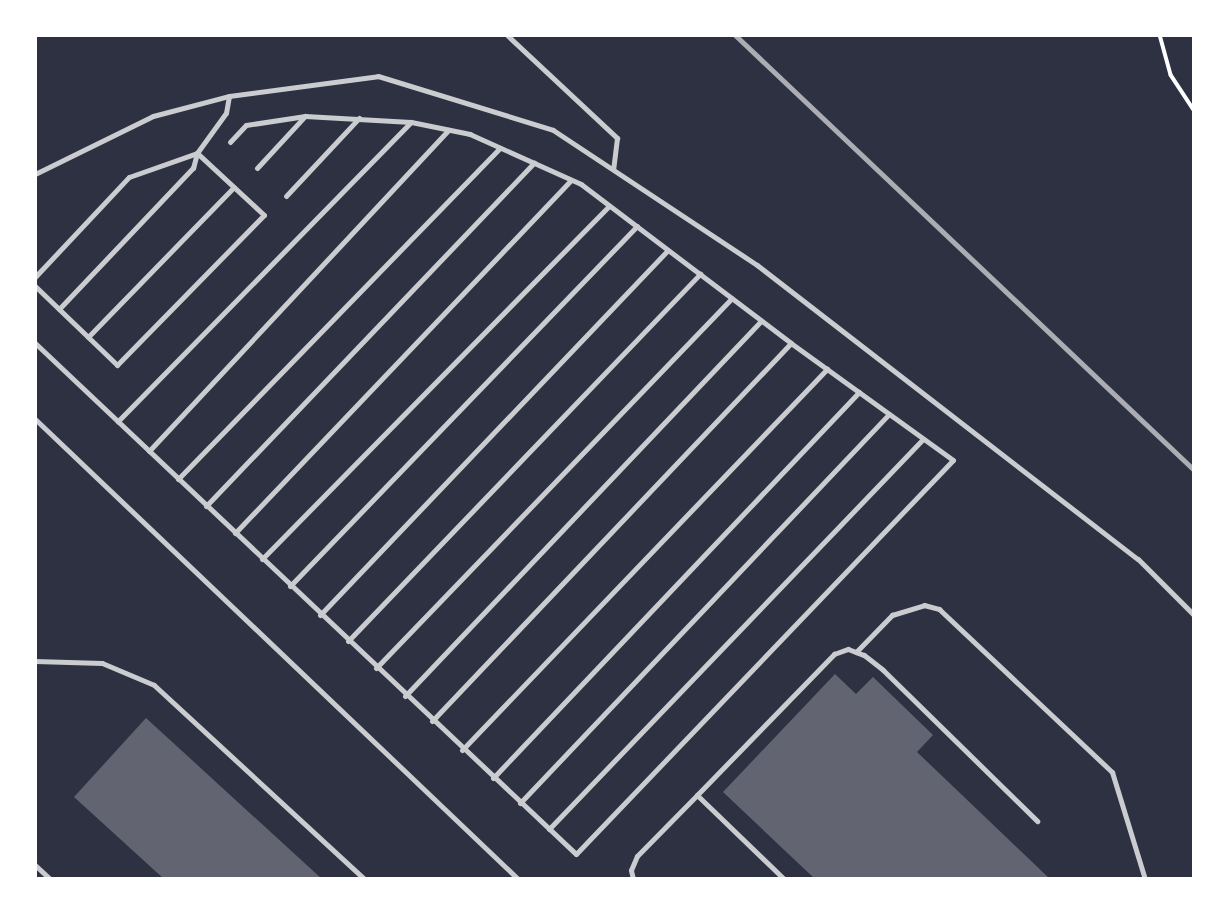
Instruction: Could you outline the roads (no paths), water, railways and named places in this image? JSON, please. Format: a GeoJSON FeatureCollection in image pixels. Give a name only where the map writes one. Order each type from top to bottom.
{"type":"FeatureCollection","features":[{"type":"Feature","properties":{"kind":"lane"},"geometry":{"type":"LineString","coordinates":[[508,35],[617,138],[613,169]]}},
{"type":"Feature","properties":{"kind":"lane"},"geometry":{"type":"LineString","coordinates":[[35,174],[153,116],[229,96],[378,76],[553,130],[768,274],[1138,559],[1194,615]]}},
{"type":"Feature","properties":{"kind":"lane"},"geometry":{"type":"LineString","coordinates":[[59,309],[193,168],[197,153],[226,113],[229,96]]}},
{"type":"Feature","properties":{"kind":"lane"},"geometry":{"type":"LineString","coordinates":[[257,168],[305,116]]}},
{"type":"Feature","properties":{"kind":"lane"},"geometry":{"type":"LineString","coordinates":[[35,343],[405,696],[576,854],[953,460],[761,321],[609,205],[571,180],[470,134],[411,122],[305,116],[246,125],[230,142]]}},
{"type":"Feature","properties":{"kind":"lane"},"geometry":{"type":"LineString","coordinates":[[286,196],[359,118]]}},
{"type":"Feature","properties":{"kind":"lane"},"geometry":{"type":"LineString","coordinates":[[118,421],[411,122]]}},
{"type":"Feature","properties":{"kind":"lane"},"geometry":{"type":"LineString","coordinates":[[149,451],[448,130]]}},
{"type":"Feature","properties":{"kind":"lane"},"geometry":{"type":"LineString","coordinates":[[178,479],[500,148]]}},
{"type":"Feature","properties":{"kind":"lane"},"geometry":{"type":"LineString","coordinates":[[35,286],[117,365],[264,215],[197,153]]}},
{"type":"Feature","properties":{"kind":"lane"},"geometry":{"type":"LineString","coordinates":[[35,276],[129,177],[197,153]]}},
{"type":"Feature","properties":{"kind":"lane"},"geometry":{"type":"LineString","coordinates":[[206,506],[534,163]]}},
{"type":"Feature","properties":{"kind":"lane"},"geometry":{"type":"LineString","coordinates":[[235,533],[571,180]]}},
{"type":"Feature","properties":{"kind":"lane"},"geometry":{"type":"LineString","coordinates":[[88,337],[234,187]]}},
{"type":"Feature","properties":{"kind":"lane"},"geometry":{"type":"LineString","coordinates":[[262,559],[609,205]]}},
{"type":"Feature","properties":{"kind":"lane"},"geometry":{"type":"LineString","coordinates":[[290,586],[637,226]]}},
{"type":"Feature","properties":{"kind":"lane"},"geometry":{"type":"LineString","coordinates":[[320,615],[668,250]]}},
{"type":"Feature","properties":{"kind":"lane"},"geometry":{"type":"LineString","coordinates":[[348,641],[700,274]]}},
{"type":"Feature","properties":{"kind":"lane"},"geometry":{"type":"LineString","coordinates":[[376,668],[732,298]]}},
{"type":"Feature","properties":{"kind":"lane"},"geometry":{"type":"LineString","coordinates":[[405,696],[761,321]]}},
{"type":"Feature","properties":{"kind":"lane"},"geometry":{"type":"LineString","coordinates":[[432,721],[791,343]]}},
{"type":"Feature","properties":{"kind":"lane"},"geometry":{"type":"LineString","coordinates":[[463,750],[827,369]]}},
{"type":"Feature","properties":{"kind":"lane"},"geometry":{"type":"LineString","coordinates":[[494,778],[859,392]]}},
{"type":"Feature","properties":{"kind":"lane"},"geometry":{"type":"LineString","coordinates":[[520,803],[889,414]]}},
{"type":"Feature","properties":{"kind":"lane"},"geometry":{"type":"LineString","coordinates":[[35,419],[518,879]]}},
{"type":"Feature","properties":{"kind":"lane"},"geometry":{"type":"LineString","coordinates":[[549,829],[923,439]]}},
{"type":"Feature","properties":{"kind":"lane"},"geometry":{"type":"LineString","coordinates":[[856,652],[892,615],[924,605],[939,608],[1112,772],[1145,879]]}},
{"type":"Feature","properties":{"kind":"lane"},"geometry":{"type":"LineString","coordinates":[[633,879],[631,870],[637,856],[834,654],[848,649],[883,670],[1037,821]]}},
{"type":"Feature","properties":{"kind":"lane"},"geometry":{"type":"LineString","coordinates":[[35,661],[102,663],[154,685],[364,879]]}},
{"type":"Feature","properties":{"kind":"lane"},"geometry":{"type":"LineString","coordinates":[[697,795],[784,879]]}},
{"type":"Feature","properties":{"kind":"lane"},"geometry":{"type":"LineString","coordinates":[[35,865],[50,879]]}},
{"type":"Feature","properties":{"kind":"railway"},"geometry":{"type":"LineString","coordinates":[[735,35],[1194,470]]}}]}
